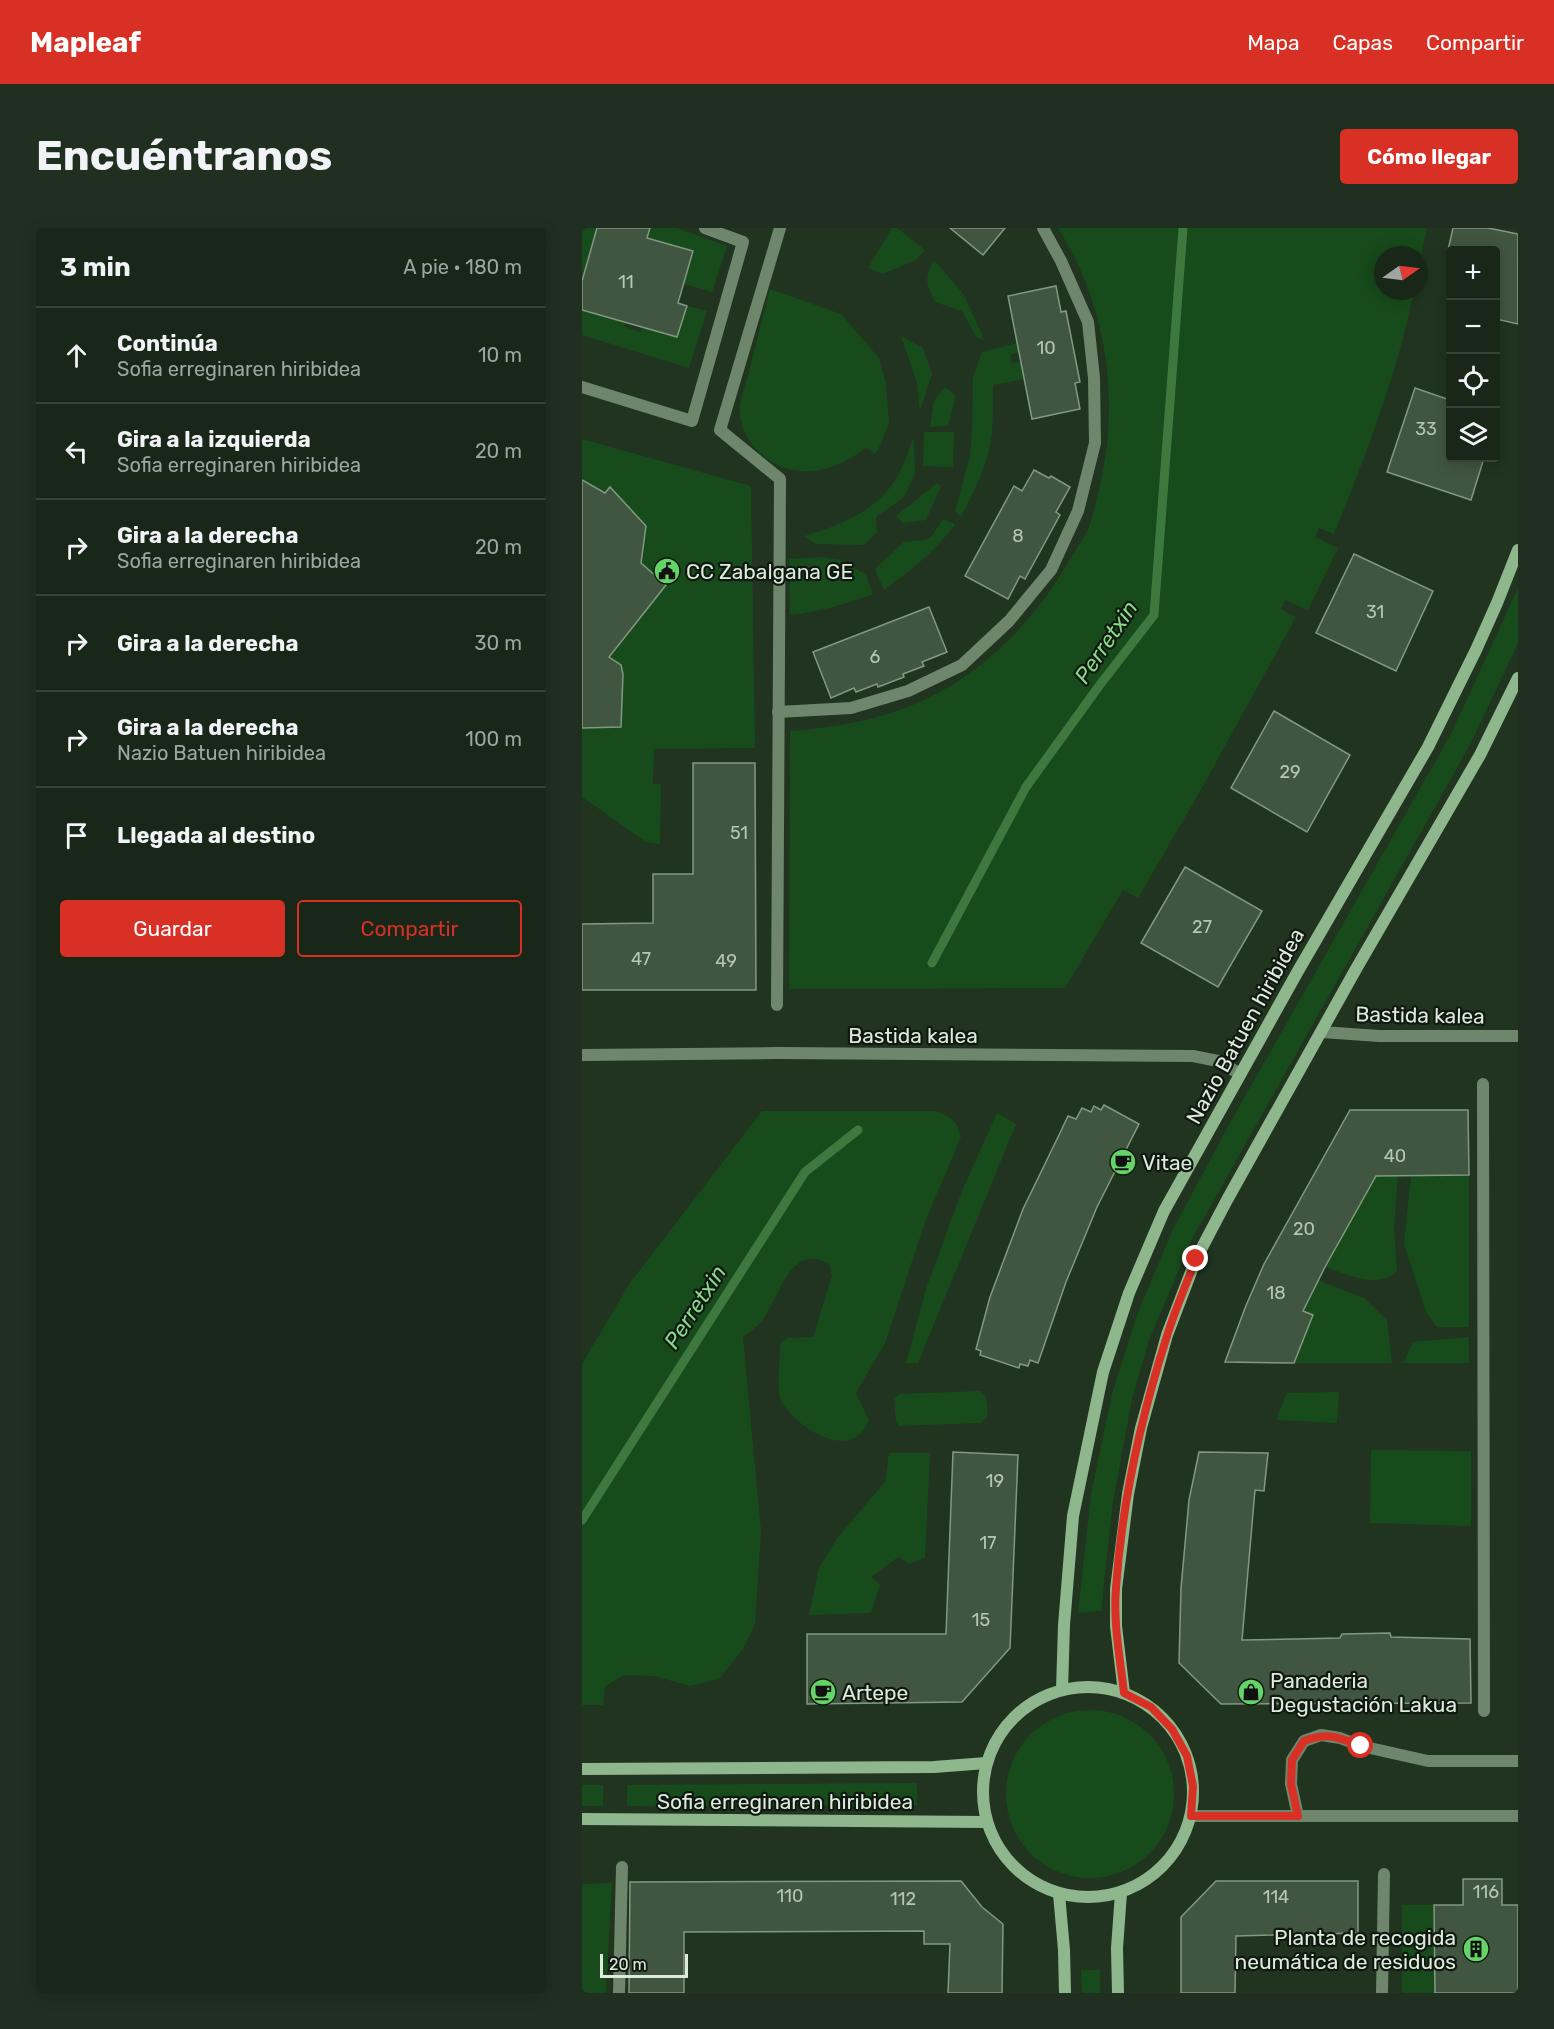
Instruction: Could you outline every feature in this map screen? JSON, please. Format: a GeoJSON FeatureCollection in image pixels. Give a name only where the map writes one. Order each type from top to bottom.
{"type":"FeatureCollection","features":[{"type":"Feature","properties":{"kind":"main road","name":"Nazio Batuen hiribidea"},"geometry":{"type":"LineString","coordinates":[[1062,1690],[1064,1625],[1073,1516],[1103,1372],[1130,1293],[1164,1211],[1428,747],[1476,650],[1518,550]]}},
{"type":"Feature","properties":{"kind":"main road"},"geometry":{"type":"LineString","coordinates":[[1124,1693],[1116,1626],[1116,1589],[1128,1494],[1141,1428],[1167,1335],[1196,1259],[1227,1200],[1479,755],[1518,678]]}},
{"type":"Feature","properties":{"kind":"main road"},"geometry":{"type":"LineString","coordinates":[[1083,1687],[1104,1687],[1124,1693],[1151,1707],[1172,1729],[1187,1756],[1193,1786],[1191,1816],[1177,1850],[1153,1876],[1121,1893],[1059,1894],[1034,1884],[1014,1868],[997,1847],[987,1822],[982,1793],[986,1763],[1002,1730],[1028,1705],[1062,1690],[1083,1687]]}},
{"type":"Feature","properties":{"kind":"main road","name":"Sofia erreginaren hiribidea"},"geometry":{"type":"LineString","coordinates":[[582,1769],[934,1767],[986,1763]]}},
{"type":"Feature","properties":{"kind":"main road","name":"Sofia erreginaren hiribidea"},"geometry":{"type":"LineString","coordinates":[[582,1819],[987,1822]]}},
{"type":"Feature","properties":{"kind":"main road"},"geometry":{"type":"LineString","coordinates":[[1118,1993],[1117,1948],[1121,1893]]}},
{"type":"Feature","properties":{"kind":"main road"},"geometry":{"type":"LineString","coordinates":[[1059,1894],[1065,1993]]}},
{"type":"Feature","properties":{"kind":"street"},"geometry":{"type":"LineString","coordinates":[[582,387],[692,420],[742,242],[705,228]]}},
{"type":"Feature","properties":{"kind":"street"},"geometry":{"type":"LineString","coordinates":[[777,1005],[780,480],[720,430],[780,228]]}},
{"type":"Feature","properties":{"kind":"street"},"geometry":{"type":"LineString","coordinates":[[778,712],[851,708],[908,691],[962,665],[1009,621],[1051,570],[1078,511],[1095,443],[1094,378],[1088,322],[1061,261],[1043,228]]}},
{"type":"Feature","properties":{"kind":"street","name":"Bastida kalea"},"geometry":{"type":"LineString","coordinates":[[1322,1032],[1379,1036],[1518,1036]]}},
{"type":"Feature","properties":{"kind":"street","name":"Bastida kalea"},"geometry":{"type":"LineString","coordinates":[[582,1055],[777,1053],[1193,1056],[1218,1061],[1240,1074]]}},
{"type":"Feature","properties":{"kind":"street"},"geometry":{"type":"LineString","coordinates":[[1484,1084],[1484,1711]]}},
{"type":"Feature","properties":{"kind":"street"},"geometry":{"type":"LineString","coordinates":[[1298,1816],[1291,1784],[1292,1760],[1304,1741],[1321,1735],[1428,1761],[1518,1761]]}},
{"type":"Feature","properties":{"kind":"street"},"geometry":{"type":"LineString","coordinates":[[1191,1816],[1518,1816]]}},
{"type":"Feature","properties":{"kind":"street"},"geometry":{"type":"LineString","coordinates":[[619,1993],[622,1867]]}},
{"type":"Feature","properties":{"kind":"street"},"geometry":{"type":"LineString","coordinates":[[1382,1993],[1384,1874]]}},
{"type":"Feature","properties":{"kind":"green space"},"geometry":{"type":"Polygon","coordinates":[[[582,228],[597,228],[582,281],[582,228]]]}},
{"type":"Feature","properties":{"kind":"green space"},"geometry":{"type":"Polygon","coordinates":[[[640,228],[677,228],[727,246],[712,292],[684,284],[693,251],[647,238],[649,231],[640,228]]]}},
{"type":"Feature","properties":{"kind":"green space"},"geometry":{"type":"Polygon","coordinates":[[[892,228],[897,228],[925,250],[916,260],[883,274],[868,268],[892,228]]]}},
{"type":"Feature","properties":{"kind":"green space"},"geometry":{"type":"Polygon","coordinates":[[[1058,228],[1427,228],[1423,246],[1374,246],[1374,300],[1412,300],[1390,384],[1334,534],[1319,528],[1315,537],[1338,548],[1308,610],[1285,600],[1281,609],[1296,617],[1203,786],[1138,898],[1123,890],[1065,988],[789,989],[790,731],[842,725],[893,712],[926,699],[971,672],[1010,639],[1044,599],[1059,578],[1090,524],[1106,455],[1109,388],[1098,321],[1075,258],[1058,228]]]}},
{"type":"Feature","properties":{"kind":"green space"},"geometry":{"type":"Polygon","coordinates":[[[934,260],[964,295],[984,339],[977,338],[962,311],[935,302],[927,281],[934,260]]]}},
{"type":"Feature","properties":{"kind":"green space"},"geometry":{"type":"Polygon","coordinates":[[[770,289],[841,314],[879,358],[886,384],[889,424],[876,454],[866,448],[830,468],[800,471],[771,461],[763,456],[750,441],[742,424],[740,405],[770,289]]]}},
{"type":"Feature","properties":{"kind":"green space"},"geometry":{"type":"Polygon","coordinates":[[[687,306],[707,311],[689,368],[582,335],[582,310],[626,322],[625,327],[640,332],[643,327],[677,337],[687,306]]]}},
{"type":"Feature","properties":{"kind":"green space"},"geometry":{"type":"Polygon","coordinates":[[[901,336],[923,348],[932,374],[920,411],[917,383],[901,336]]]}},
{"type":"Feature","properties":{"kind":"green space"},"geometry":{"type":"Polygon","coordinates":[[[1017,343],[1019,352],[1010,355],[1012,363],[1021,362],[1024,379],[993,385],[992,433],[988,455],[961,517],[955,511],[970,456],[973,377],[982,352],[1017,343]]]}},
{"type":"Feature","properties":{"kind":"green space"},"geometry":{"type":"Polygon","coordinates":[[[945,387],[956,396],[948,426],[930,427],[934,401],[945,387]]]}},
{"type":"Feature","properties":{"kind":"green space"},"geometry":{"type":"Polygon","coordinates":[[[924,432],[954,432],[953,467],[923,466],[924,432]]]}},
{"type":"Feature","properties":{"kind":"green space"},"geometry":{"type":"Polygon","coordinates":[[[914,437],[915,474],[904,497],[876,517],[877,532],[864,545],[816,544],[804,536],[846,521],[871,506],[892,485],[900,472],[914,437]]]}},
{"type":"Feature","properties":{"kind":"green space","name":"CC Zabalgana GE"},"geometry":{"type":"Polygon","coordinates":[[[582,439],[751,486],[755,748],[654,749],[653,784],[661,784],[660,844],[646,842],[582,797],[582,439]]]}},
{"type":"Feature","properties":{"kind":"green space"},"geometry":{"type":"Polygon","coordinates":[[[937,483],[941,486],[926,520],[903,523],[896,516],[937,483]]]}},
{"type":"Feature","properties":{"kind":"green space"},"geometry":{"type":"Polygon","coordinates":[[[943,519],[955,524],[931,552],[884,590],[875,569],[904,542],[926,540],[932,536],[943,519]]]}},
{"type":"Feature","properties":{"kind":"green space"},"geometry":{"type":"Polygon","coordinates":[[[820,557],[842,560],[866,575],[873,594],[832,607],[790,615],[789,559],[820,557]]]}},
{"type":"Feature","properties":{"kind":"green space"},"geometry":{"type":"Polygon","coordinates":[[[1518,588],[1518,643],[1471,743],[1192,1239],[1149,1340],[1132,1399],[1113,1502],[1101,1611],[1078,1613],[1091,1494],[1112,1394],[1137,1315],[1173,1229],[1231,1121],[1451,734],[1518,588]]]}},
{"type":"Feature","properties":{"kind":"green space"},"geometry":{"type":"Polygon","coordinates":[[[762,1111],[935,1111],[952,1119],[961,1137],[925,1222],[885,1343],[856,1393],[869,1420],[862,1432],[853,1439],[842,1441],[830,1439],[806,1427],[796,1419],[780,1399],[780,1343],[787,1338],[814,1337],[832,1276],[829,1264],[815,1259],[804,1260],[795,1266],[780,1287],[761,1322],[743,1337],[761,1531],[755,1625],[743,1649],[719,1679],[690,1686],[654,1676],[624,1675],[605,1686],[603,1705],[582,1705],[582,1364],[630,1283],[762,1111]]]}},
{"type":"Feature","properties":{"kind":"green space"},"geometry":{"type":"Polygon","coordinates":[[[997,1113],[1016,1124],[918,1363],[906,1363],[927,1286],[962,1191],[997,1113]]]}},
{"type":"Feature","properties":{"kind":"green space"},"geometry":{"type":"Polygon","coordinates":[[[1469,1175],[1469,1327],[1437,1327],[1426,1312],[1404,1244],[1411,1176],[1469,1175]]]}},
{"type":"Feature","properties":{"kind":"green space"},"geometry":{"type":"Polygon","coordinates":[[[1376,1176],[1398,1176],[1394,1228],[1397,1271],[1389,1277],[1372,1280],[1325,1267],[1376,1176]]]}},
{"type":"Feature","properties":{"kind":"green space"},"geometry":{"type":"Polygon","coordinates":[[[1318,1280],[1364,1298],[1387,1320],[1392,1363],[1294,1363],[1313,1315],[1303,1311],[1318,1280]]]}},
{"type":"Feature","properties":{"kind":"green space"},"geometry":{"type":"Polygon","coordinates":[[[1469,1337],[1469,1363],[1403,1363],[1413,1342],[1469,1337]]]}},
{"type":"Feature","properties":{"kind":"green space"},"geometry":{"type":"Polygon","coordinates":[[[981,1391],[986,1400],[987,1417],[981,1423],[899,1426],[896,1421],[894,1398],[900,1394],[981,1391]]]}},
{"type":"Feature","properties":{"kind":"green space"},"geometry":{"type":"Polygon","coordinates":[[[1339,1392],[1337,1423],[1276,1420],[1287,1393],[1339,1392]]]}},
{"type":"Feature","properties":{"kind":"green space"},"geometry":{"type":"Polygon","coordinates":[[[1371,1450],[1471,1451],[1471,1526],[1370,1523],[1371,1450]]]}},
{"type":"Feature","properties":{"kind":"green space"},"geometry":{"type":"Polygon","coordinates":[[[889,1453],[930,1453],[925,1558],[909,1564],[898,1557],[871,1577],[880,1585],[871,1613],[809,1615],[819,1568],[838,1537],[885,1482],[889,1453]]]}},
{"type":"Feature","properties":{"kind":"green space"},"geometry":{"type":"Polygon","coordinates":[[[1090,1710],[1122,1716],[1137,1724],[1149,1735],[1160,1747],[1168,1762],[1174,1794],[1168,1826],[1160,1841],[1149,1853],[1137,1864],[1122,1872],[1090,1878],[1058,1872],[1043,1864],[1031,1853],[1020,1841],[1012,1826],[1006,1794],[1012,1762],[1020,1747],[1031,1735],[1043,1724],[1058,1716],[1090,1710]]]}},
{"type":"Feature","properties":{"kind":"green space"},"geometry":{"type":"Polygon","coordinates":[[[917,1783],[917,1805],[627,1806],[627,1785],[917,1783]]]}},
{"type":"Feature","properties":{"kind":"green space"},"geometry":{"type":"Polygon","coordinates":[[[582,1785],[603,1785],[603,1806],[582,1806],[582,1785]]]}},
{"type":"Feature","properties":{"kind":"green space"},"geometry":{"type":"Polygon","coordinates":[[[612,1883],[606,1993],[582,1993],[582,1884],[612,1883]]]}},
{"type":"Feature","properties":{"kind":"green space"},"geometry":{"type":"Polygon","coordinates":[[[1402,1905],[1434,1905],[1435,1993],[1402,1993],[1402,1905]]]}},
{"type":"Feature","properties":{"kind":"green space"},"geometry":{"type":"Polygon","coordinates":[[[1081,1970],[1100,1970],[1100,1993],[1082,1993],[1081,1970]]]}},
{"type":"Feature","properties":{"kind":"building"},"geometry":{"type":"Polygon","coordinates":[[[597,228],[650,228],[647,238],[693,251],[678,303],[687,306],[677,337],[582,310],[582,281],[597,228]]]}},
{"type":"Feature","properties":{"kind":"building"},"geometry":{"type":"Polygon","coordinates":[[[950,228],[1005,228],[983,255],[950,228]]]}},
{"type":"Feature","properties":{"kind":"building"},"geometry":{"type":"Polygon","coordinates":[[[1453,228],[1488,228],[1518,234],[1518,324],[1500,320],[1500,246],[1449,246],[1453,228]]]}},
{"type":"Feature","properties":{"kind":"building"},"geometry":{"type":"Polygon","coordinates":[[[1056,286],[1061,312],[1066,311],[1080,382],[1075,383],[1080,409],[1032,419],[1008,296],[1056,286]]]}},
{"type":"Feature","properties":{"kind":"building"},"geometry":{"type":"Polygon","coordinates":[[[1415,388],[1446,399],[1446,462],[1483,462],[1471,500],[1387,472],[1415,388]]]}},
{"type":"Feature","properties":{"kind":"building"},"geometry":{"type":"Polygon","coordinates":[[[1034,470],[1049,478],[1051,476],[1070,487],[1056,512],[1060,515],[1025,579],[1020,576],[1008,599],[965,576],[1014,486],[1022,491],[1034,470]]]}},
{"type":"Feature","properties":{"kind":"building"},"geometry":{"type":"Polygon","coordinates":[[[582,480],[605,493],[610,487],[646,526],[641,563],[666,585],[609,657],[621,665],[623,674],[621,727],[582,728],[582,480]]]}},
{"type":"Feature","properties":{"kind":"building"},"geometry":{"type":"Polygon","coordinates":[[[1354,554],[1433,591],[1396,671],[1316,633],[1354,554]]]}},
{"type":"Feature","properties":{"kind":"building"},"geometry":{"type":"Polygon","coordinates":[[[929,607],[947,652],[922,662],[924,666],[903,674],[904,677],[856,692],[854,688],[831,698],[813,652],[929,607]]]}},
{"type":"Feature","properties":{"kind":"building"},"geometry":{"type":"Polygon","coordinates":[[[1274,711],[1350,755],[1307,832],[1231,788],[1274,711]]]}},
{"type":"Feature","properties":{"kind":"building"},"geometry":{"type":"Polygon","coordinates":[[[693,763],[755,763],[756,990],[582,990],[582,924],[653,923],[653,874],[693,874],[693,763]]]}},
{"type":"Feature","properties":{"kind":"building"},"geometry":{"type":"Polygon","coordinates":[[[1185,867],[1262,911],[1218,987],[1141,943],[1185,867]]]}},
{"type":"Feature","properties":{"kind":"building"},"geometry":{"type":"Polygon","coordinates":[[[1104,1105],[1139,1124],[1097,1207],[1066,1282],[1038,1363],[1030,1360],[1028,1366],[1020,1364],[1019,1368],[980,1355],[981,1351],[976,1349],[990,1297],[1023,1209],[1068,1116],[1076,1119],[1082,1108],[1091,1112],[1094,1106],[1101,1110],[1104,1105]]]}},
{"type":"Feature","properties":{"kind":"building"},"geometry":{"type":"Polygon","coordinates":[[[1350,1110],[1468,1110],[1469,1175],[1376,1176],[1303,1311],[1313,1315],[1294,1363],[1225,1362],[1264,1264],[1350,1110]]]}},
{"type":"Feature","properties":{"kind":"building"},"geometry":{"type":"Polygon","coordinates":[[[953,1452],[1018,1455],[1010,1648],[962,1702],[807,1704],[807,1634],[946,1634],[953,1452]]]}},
{"type":"Feature","properties":{"kind":"building"},"geometry":{"type":"Polygon","coordinates":[[[1199,1452],[1268,1453],[1264,1491],[1255,1490],[1242,1640],[1340,1638],[1342,1634],[1390,1633],[1391,1637],[1470,1639],[1471,1703],[1221,1704],[1179,1663],[1181,1588],[1189,1500],[1199,1452]]]}},
{"type":"Feature","properties":{"kind":"building","name":"Planta de recogida neumática de residuos"},"geometry":{"type":"Polygon","coordinates":[[[1463,1879],[1502,1879],[1502,1905],[1518,1905],[1518,1993],[1435,1993],[1434,1905],[1463,1905],[1463,1879]]]}},
{"type":"Feature","properties":{"kind":"building"},"geometry":{"type":"Polygon","coordinates":[[[961,1881],[982,1907],[1003,1924],[1002,1993],[948,1993],[950,1944],[924,1944],[924,1931],[684,1932],[684,1993],[629,1993],[630,1882],[961,1881]]]}},
{"type":"Feature","properties":{"kind":"building"},"geometry":{"type":"Polygon","coordinates":[[[1216,1881],[1358,1881],[1358,1933],[1236,1936],[1235,1993],[1181,1993],[1181,1917],[1216,1881]]]}},
{"type":"Feature","properties":{"kind":"waterway","name":"Perretxin"},"geometry":{"type":"LineString","coordinates":[[932,963],[1026,787],[1154,615],[1183,228]]}},
{"type":"Feature","properties":{"kind":"waterway","name":"Perretxin"},"geometry":{"type":"LineString","coordinates":[[582,1520],[805,1172],[858,1130]]}},
{"type":"Feature","properties":{"kind":"place","name":"CC Zabalgana GE"},"geometry":{"type":"Point","coordinates":[667,571]}},
{"type":"Feature","properties":{"kind":"place","name":"Vitae"},"geometry":{"type":"Point","coordinates":[1123,1162]}},
{"type":"Feature","properties":{"kind":"place","name":"Artepe"},"geometry":{"type":"Point","coordinates":[823,1692]}},
{"type":"Feature","properties":{"kind":"place","name":"Panaderia Degustación Lakua"},"geometry":{"type":"Point","coordinates":[1251,1692]}},
{"type":"Feature","properties":{"kind":"place","name":"Planta de recogida neumática de residuos"},"geometry":{"type":"Point","coordinates":[1476,1949]}},
{"type":"Feature","properties":{"kind":"route"},"geometry":{"type":"LineString","coordinates":[[1196,1259],[1167,1335],[1141,1428],[1128,1494],[1116,1589],[1116,1626],[1124,1693],[1151,1707],[1172,1729],[1187,1756],[1193,1786],[1191,1816],[1298,1816],[1291,1784],[1292,1760],[1304,1741],[1321,1735],[1340,1738],[1361,1746]]}}]}
